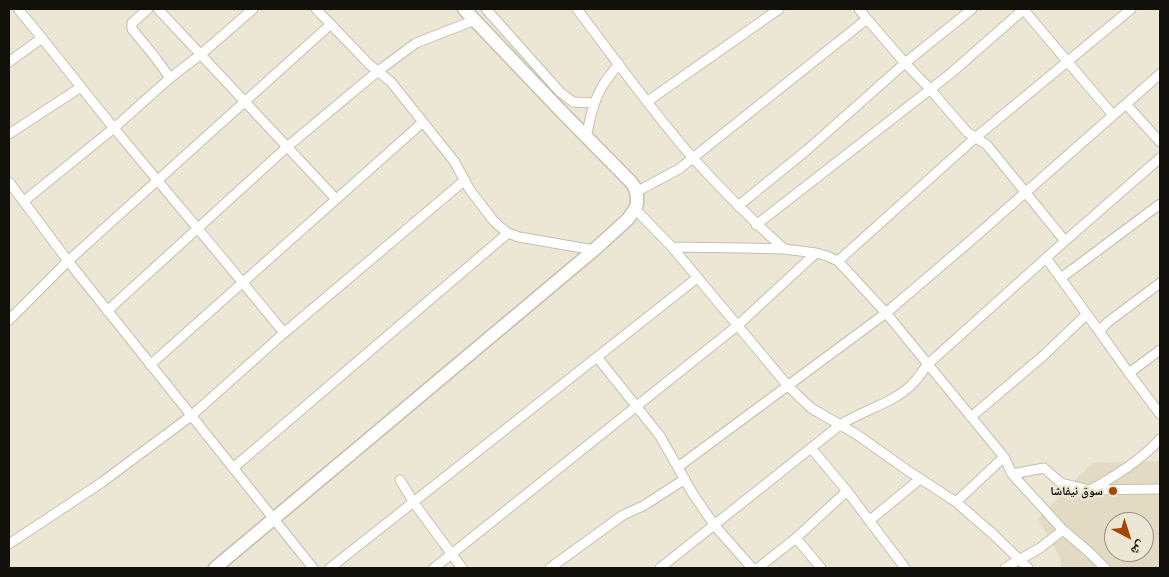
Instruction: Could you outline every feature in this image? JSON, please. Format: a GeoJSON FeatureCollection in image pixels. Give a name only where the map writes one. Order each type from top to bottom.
{"type":"FeatureCollection","features":[{"type":"Feature","properties":{"kind":"main road"},"geometry":{"type":"LineString","coordinates":[[215,568],[594,250],[628,219],[635,209],[637,204],[636,192],[630,181],[464,9]]}},
{"type":"Feature","properties":{"kind":"street"},"geometry":{"type":"LineString","coordinates":[[31,9],[20,12],[284,333]]}},
{"type":"Feature","properties":{"kind":"street"},"geometry":{"type":"LineString","coordinates":[[148,9],[132,23],[132,29],[170,78]]}},
{"type":"Feature","properties":{"kind":"street"},"geometry":{"type":"LineString","coordinates":[[158,9],[336,199]]}},
{"type":"Feature","properties":{"kind":"street"},"geometry":{"type":"LineString","coordinates":[[24,201],[114,128],[170,78],[253,9]]}},
{"type":"Feature","properties":{"kind":"street"},"geometry":{"type":"LineString","coordinates":[[316,9],[369,64],[391,82],[454,161],[470,190],[499,226],[508,233],[519,237],[594,250]]}},
{"type":"Feature","properties":{"kind":"street"},"geometry":{"type":"LineString","coordinates":[[486,9],[560,92],[573,102],[594,103]]}},
{"type":"Feature","properties":{"kind":"street"},"geometry":{"type":"LineString","coordinates":[[577,9],[693,158],[756,225],[784,250]]}},
{"type":"Feature","properties":{"kind":"street"},"geometry":{"type":"LineString","coordinates":[[648,101],[779,9]]}},
{"type":"Feature","properties":{"kind":"street"},"geometry":{"type":"LineString","coordinates":[[859,9],[967,132],[985,143],[1065,240]]}},
{"type":"Feature","properties":{"kind":"street"},"geometry":{"type":"LineString","coordinates":[[738,206],[807,150],[905,63],[972,9]]}},
{"type":"Feature","properties":{"kind":"street"},"geometry":{"type":"LineString","coordinates":[[756,225],[950,74],[1023,9],[1113,115]]}},
{"type":"Feature","properties":{"kind":"street"},"geometry":{"type":"LineString","coordinates":[[838,261],[975,138],[1131,9]]}},
{"type":"Feature","properties":{"kind":"street"},"geometry":{"type":"LineString","coordinates":[[636,192],[667,176],[693,158],[867,19]]}},
{"type":"Feature","properties":{"kind":"street"},"geometry":{"type":"LineString","coordinates":[[107,311],[287,147],[378,71],[416,43],[475,20]]}},
{"type":"Feature","properties":{"kind":"street"},"geometry":{"type":"LineString","coordinates":[[9,320],[68,261],[331,24]]}},
{"type":"Feature","properties":{"kind":"street"},"geometry":{"type":"LineString","coordinates":[[9,62],[42,38]]}},
{"type":"Feature","properties":{"kind":"street"},"geometry":{"type":"LineString","coordinates":[[586,136],[594,103],[600,88],[619,64]]}},
{"type":"Feature","properties":{"kind":"street"},"geometry":{"type":"LineString","coordinates":[[678,467],[886,313],[1160,74]]}},
{"type":"Feature","properties":{"kind":"street"},"geometry":{"type":"LineString","coordinates":[[9,134],[81,87]]}},
{"type":"Feature","properties":{"kind":"street"},"geometry":{"type":"LineString","coordinates":[[1126,104],[1160,142]]}},
{"type":"Feature","properties":{"kind":"street"},"geometry":{"type":"LineString","coordinates":[[150,365],[423,122]]}},
{"type":"Feature","properties":{"kind":"street"},"geometry":{"type":"LineString","coordinates":[[660,568],[840,425],[852,417],[899,394],[915,381],[928,364],[1065,240],[1158,163]]}},
{"type":"Feature","properties":{"kind":"street"},"geometry":{"type":"LineString","coordinates":[[9,544],[101,483],[191,416],[284,333],[465,180]]}},
{"type":"Feature","properties":{"kind":"street"},"geometry":{"type":"LineString","coordinates":[[9,182],[107,311],[313,568]]}},
{"type":"Feature","properties":{"kind":"street"},"geometry":{"type":"LineString","coordinates":[[1061,278],[1160,204]]}},
{"type":"Feature","properties":{"kind":"street"},"geometry":{"type":"LineString","coordinates":[[635,209],[672,247],[788,386],[811,408],[840,425],[956,502],[1028,568]]}},
{"type":"Feature","properties":{"kind":"street"},"geometry":{"type":"LineString","coordinates":[[233,468],[508,233]]}},
{"type":"Feature","properties":{"kind":"street"},"geometry":{"type":"LineString","coordinates":[[672,247],[784,250],[816,253],[838,261],[886,313],[1004,457],[1012,474],[1063,530],[1105,568]]}},
{"type":"Feature","properties":{"kind":"street"},"geometry":{"type":"LineString","coordinates":[[434,568],[738,326],[816,253]]}},
{"type":"Feature","properties":{"kind":"street"},"geometry":{"type":"LineString","coordinates":[[1046,258],[1160,414]]}},
{"type":"Feature","properties":{"kind":"street"},"geometry":{"type":"LineString","coordinates":[[330,568],[697,278]]}},
{"type":"Feature","properties":{"kind":"street"},"geometry":{"type":"LineString","coordinates":[[1099,331],[1108,322],[1160,283]]}},
{"type":"Feature","properties":{"kind":"street"},"geometry":{"type":"LineString","coordinates":[[971,418],[1043,356],[1087,314]]}},
{"type":"Feature","properties":{"kind":"street"},"geometry":{"type":"LineString","coordinates":[[1129,373],[1160,350]]}},
{"type":"Feature","properties":{"kind":"street"},"geometry":{"type":"LineString","coordinates":[[597,356],[660,436],[714,526],[752,568]]}},
{"type":"Feature","properties":{"kind":"street"},"geometry":{"type":"LineString","coordinates":[[1090,490],[1123,471],[1152,448],[1160,439]]}},
{"type":"Feature","properties":{"kind":"street"},"geometry":{"type":"LineString","coordinates":[[811,448],[847,491],[905,568]]}},
{"type":"Feature","properties":{"kind":"street"},"geometry":{"type":"LineString","coordinates":[[956,502],[1004,457]]}},
{"type":"Feature","properties":{"kind":"street"},"geometry":{"type":"LineString","coordinates":[[1012,474],[1044,468],[1060,483],[1090,490],[1160,488]]}},
{"type":"Feature","properties":{"kind":"street"},"geometry":{"type":"LineString","coordinates":[[550,568],[623,515],[643,506],[685,479]]}},
{"type":"Feature","properties":{"kind":"street"},"geometry":{"type":"LineString","coordinates":[[869,521],[920,479]]}},
{"type":"Feature","properties":{"kind":"street"},"geometry":{"type":"LineString","coordinates":[[400,480],[414,503],[462,568]]}},
{"type":"Feature","properties":{"kind":"street"},"geometry":{"type":"LineString","coordinates":[[758,568],[796,538],[847,491]]}},
{"type":"Feature","properties":{"kind":"street"},"geometry":{"type":"LineString","coordinates":[[1005,568],[1040,548],[1063,530]]}},
{"type":"Feature","properties":{"kind":"street"},"geometry":{"type":"LineString","coordinates":[[796,538],[821,568]]}},
{"type":"Feature","properties":{"kind":"shaded area","name":"سوق نيفاشا"},"geometry":{"type":"Polygon","coordinates":[[[1160,461],[1160,568],[1061,568],[1060,557],[1038,519],[1092,463],[1160,461]]]}},
{"type":"Feature","properties":{"kind":"place","name":"سوق نيفاشا"},"geometry":{"type":"Point","coordinates":[1113,491]}}]}
